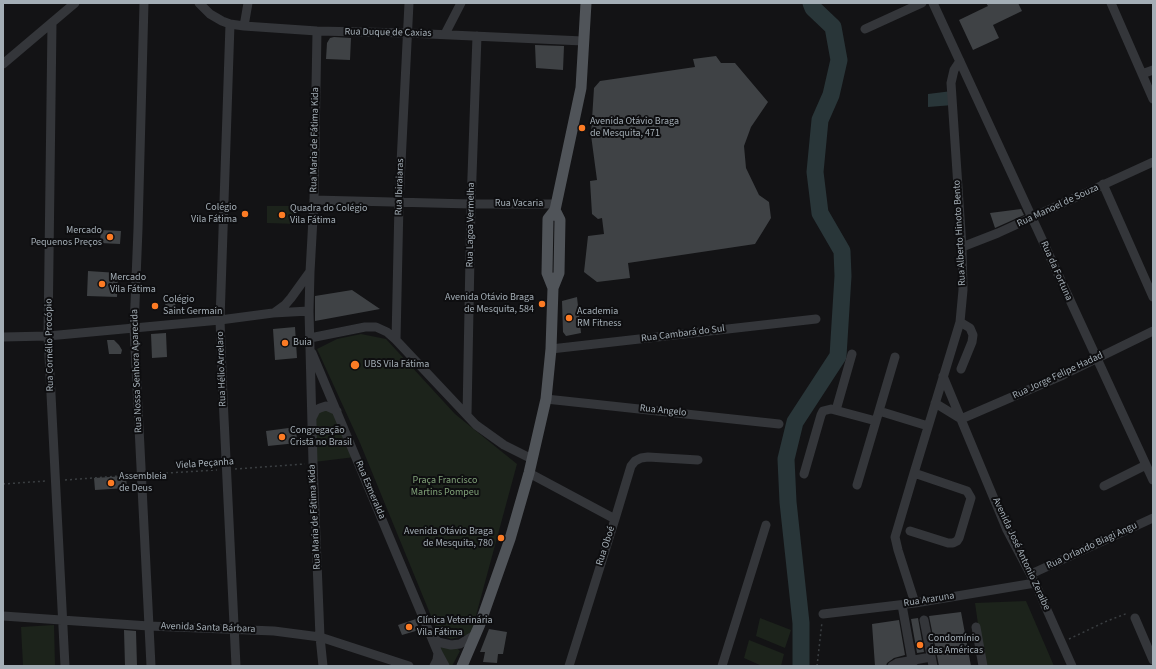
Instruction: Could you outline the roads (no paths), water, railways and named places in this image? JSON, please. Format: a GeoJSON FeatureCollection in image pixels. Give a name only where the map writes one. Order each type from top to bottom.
{"type":"FeatureCollection","features":[{"type":"Feature","properties":{"kind":"main road"},"geometry":{"type":"LineString","coordinates":[[462,666],[476,634],[510,539],[529,473],[546,399],[551,349],[553,288],[547,273],[548,218],[555,207],[581,88],[586,3]]}},
{"type":"Feature","properties":{"kind":"street"},"geometry":{"type":"LineString","coordinates":[[3,64],[75,3]]}},
{"type":"Feature","properties":{"kind":"street","name":"Rua Nossa Senhora Aparecida"},"geometry":{"type":"LineString","coordinates":[[144,3],[134,328],[151,666]]}},
{"type":"Feature","properties":{"kind":"street","name":"Rua Duque de Caxias"},"geometry":{"type":"LineString","coordinates":[[199,3],[215,18],[230,24],[244,26],[317,31],[445,34],[583,41]]}},
{"type":"Feature","properties":{"kind":"street"},"geometry":{"type":"LineString","coordinates":[[244,26],[248,3]]}},
{"type":"Feature","properties":{"kind":"street","name":"Rua Ibiraiaras"},"geometry":{"type":"LineString","coordinates":[[396,340],[399,202],[409,3]]}},
{"type":"Feature","properties":{"kind":"street"},"geometry":{"type":"LineString","coordinates":[[445,34],[461,3]]}},
{"type":"Feature","properties":{"kind":"street"},"geometry":{"type":"LineString","coordinates":[[865,29],[922,3]]}},
{"type":"Feature","properties":{"kind":"street"},"geometry":{"type":"LineString","coordinates":[[933,3],[960,61]]}},
{"type":"Feature","properties":{"kind":"street"},"geometry":{"type":"LineString","coordinates":[[1111,3],[1153,99]]}},
{"type":"Feature","properties":{"kind":"street","name":"Rua Cornélio Procópio"},"geometry":{"type":"LineString","coordinates":[[52,24],[48,336],[64,620],[65,666]]}},
{"type":"Feature","properties":{"kind":"street","name":"Rua Hélio Arrelaro"},"geometry":{"type":"LineString","coordinates":[[230,24],[220,320],[236,666]]}},
{"type":"Feature","properties":{"kind":"street","name":"Rua Maria de Fátima Kida"},"geometry":{"type":"LineString","coordinates":[[317,31],[314,200],[310,272],[310,343],[320,637],[323,666]]}},
{"type":"Feature","properties":{"kind":"street","name":"Rua Lagoa Vermelha"},"geometry":{"type":"LineString","coordinates":[[467,414],[471,204],[477,36]]}},
{"type":"Feature","properties":{"kind":"street","name":"Rua da Fortuna"},"geometry":{"type":"LineString","coordinates":[[960,61],[1153,480]]}},
{"type":"Feature","properties":{"kind":"street","name":"Rua Alberto Hinoto Bento"},"geometry":{"type":"LineString","coordinates":[[915,603],[895,537],[960,322],[963,290],[962,247],[951,83],[954,70],[960,61]]}},
{"type":"Feature","properties":{"kind":"street"},"geometry":{"type":"LineString","coordinates":[[1142,74],[1153,70]]}},
{"type":"Feature","properties":{"kind":"street","name":"Rua Manoel de Souza"},"geometry":{"type":"LineString","coordinates":[[962,247],[998,234],[1153,162]]}},
{"type":"Feature","properties":{"kind":"street"},"geometry":{"type":"LineString","coordinates":[[1103,184],[1153,297]]}},
{"type":"Feature","properties":{"kind":"street","name":"Rua Vacaria"},"geometry":{"type":"LineString","coordinates":[[314,200],[555,207]]}},
{"type":"Feature","properties":{"kind":"street"},"geometry":{"type":"LineString","coordinates":[[273,313],[285,305],[310,272]]}},
{"type":"Feature","properties":{"kind":"street"},"geometry":{"type":"LineString","coordinates":[[3,337],[48,336],[220,320],[273,313],[310,311]]}},
{"type":"Feature","properties":{"kind":"street","name":"Rua Cambará do Sul"},"geometry":{"type":"LineString","coordinates":[[551,349],[816,319]]}},
{"type":"Feature","properties":{"kind":"street"},"geometry":{"type":"LineString","coordinates":[[960,322],[970,328],[973,336],[961,369]]}},
{"type":"Feature","properties":{"kind":"street"},"geometry":{"type":"LineString","coordinates":[[310,343],[365,327],[376,328],[387,332],[476,425],[504,445],[532,459]]}},
{"type":"Feature","properties":{"kind":"street","name":"Rua Jorge Felipe Hadad"},"geometry":{"type":"LineString","coordinates":[[961,419],[1063,375],[1153,331]]}},
{"type":"Feature","properties":{"kind":"street","name":"Rua Esmeralda"},"geometry":{"type":"LineString","coordinates":[[310,343],[336,411],[438,653],[445,666]]}},
{"type":"Feature","properties":{"kind":"street"},"geometry":{"type":"LineString","coordinates":[[836,410],[852,354]]}},
{"type":"Feature","properties":{"kind":"street"},"geometry":{"type":"LineString","coordinates":[[857,485],[894,357]]}},
{"type":"Feature","properties":{"kind":"street","name":"Avenida José Antonio Zeraibe"},"geometry":{"type":"LineString","coordinates":[[943,376],[1007,530],[1031,574],[1072,666]]}},
{"type":"Feature","properties":{"kind":"street","name":"Rua Angelo"},"geometry":{"type":"LineString","coordinates":[[546,399],[779,424]]}},
{"type":"Feature","properties":{"kind":"street"},"geometry":{"type":"LineString","coordinates":[[935,403],[961,419]]}},
{"type":"Feature","properties":{"kind":"street"},"geometry":{"type":"LineString","coordinates":[[312,418],[316,410],[326,406],[336,411]]}},
{"type":"Feature","properties":{"kind":"street"},"geometry":{"type":"LineString","coordinates":[[804,474],[823,411],[827,409],[836,410],[876,421]]}},
{"type":"Feature","properties":{"kind":"street"},"geometry":{"type":"LineString","coordinates":[[879,411],[928,426]]}},
{"type":"Feature","properties":{"kind":"street"},"geometry":{"type":"LineString","coordinates":[[615,519],[631,466],[635,461],[648,457],[698,460]]}},
{"type":"Feature","properties":{"kind":"street"},"geometry":{"type":"LineString","coordinates":[[1104,486],[1146,465]]}},
{"type":"Feature","properties":{"kind":"street","name":"Rua Oboé"},"geometry":{"type":"LineString","coordinates":[[529,473],[615,519],[569,666]]}},
{"type":"Feature","properties":{"kind":"street"},"geometry":{"type":"LineString","coordinates":[[910,532],[948,543],[957,541],[960,538],[971,498],[967,491],[914,473]]}},
{"type":"Feature","properties":{"kind":"street","name":"Rua Orlando Biagi Angu"},"geometry":{"type":"LineString","coordinates":[[1031,574],[1153,518]]}},
{"type":"Feature","properties":{"kind":"street"},"geometry":{"type":"LineString","coordinates":[[722,666],[766,525]]}},
{"type":"Feature","properties":{"kind":"street","name":"Rua Araruna"},"geometry":{"type":"LineString","coordinates":[[823,614],[902,605],[1035,583]]}},
{"type":"Feature","properties":{"kind":"street"},"geometry":{"type":"LineString","coordinates":[[902,605],[912,664]]}},
{"type":"Feature","properties":{"kind":"street","name":"Avenida Santa Bárbara"},"geometry":{"type":"LineString","coordinates":[[3,616],[149,626],[274,631],[320,637],[409,666]]}},
{"type":"Feature","properties":{"kind":"street"},"geometry":{"type":"LineString","coordinates":[[1135,618],[1153,660]]}},
{"type":"Feature","properties":{"kind":"street"},"geometry":{"type":"LineString","coordinates":[[892,666],[894,664],[932,662],[924,620]]}},
{"type":"Feature","properties":{"kind":"street"},"geometry":{"type":"LineString","coordinates":[[976,628],[983,666]]}},
{"type":"Feature","properties":{"kind":"street"},"geometry":{"type":"LineString","coordinates":[[430,633],[438,642],[451,645],[460,644],[476,634]]}},
{"type":"Feature","properties":{"kind":"street"},"geometry":{"type":"LineString","coordinates":[[434,666],[438,653]]}},
{"type":"Feature","properties":{"kind":"waterway"},"geometry":{"type":"LineString","coordinates":[[801,666],[801,623],[788,502],[786,459],[795,422],[838,356],[843,276],[842,251],[820,213],[815,172],[820,120],[831,95],[839,60],[833,27],[813,8],[811,3]]}},
{"type":"Feature","properties":{"kind":"place","name":"Avenida Otávio Braga de Mesquita, 471"},"geometry":{"type":"Point","coordinates":[582,128]}},
{"type":"Feature","properties":{"kind":"place","name":"Colégio Vila Fátima"},"geometry":{"type":"Point","coordinates":[245,214]}},
{"type":"Feature","properties":{"kind":"place","name":"Quadra do Colégio Vila Fátima"},"geometry":{"type":"Point","coordinates":[282,215]}},
{"type":"Feature","properties":{"kind":"place","name":"Mercado Pequenos Preços"},"geometry":{"type":"Point","coordinates":[110,237]}},
{"type":"Feature","properties":{"kind":"place","name":"Mercado Vila Fátima"},"geometry":{"type":"Point","coordinates":[102,284]}},
{"type":"Feature","properties":{"kind":"place","name":"Avenida Otávio Braga de Mesquita, 584"},"geometry":{"type":"Point","coordinates":[542,304]}},
{"type":"Feature","properties":{"kind":"place","name":"Colégio Saint Germain"},"geometry":{"type":"Point","coordinates":[155,306]}},
{"type":"Feature","properties":{"kind":"place","name":"Academia RM Fitness"},"geometry":{"type":"Point","coordinates":[569,318]}},
{"type":"Feature","properties":{"kind":"place","name":"Buia"},"geometry":{"type":"Point","coordinates":[285,343]}},
{"type":"Feature","properties":{"kind":"place","name":"UBS Vila Fátima"},"geometry":{"type":"Point","coordinates":[355,365]}},
{"type":"Feature","properties":{"kind":"place","name":"Congregação Cristã no Brasil"},"geometry":{"type":"Point","coordinates":[282,437]}},
{"type":"Feature","properties":{"kind":"place","name":"Assembleia de Deus"},"geometry":{"type":"Point","coordinates":[111,483]}},
{"type":"Feature","properties":{"kind":"place","name":"Avenida Otávio Braga de Mesquita, 780"},"geometry":{"type":"Point","coordinates":[501,538]}},
{"type":"Feature","properties":{"kind":"place","name":"Clínica Veterinária Vila Fátima"},"geometry":{"type":"Point","coordinates":[409,627]}},
{"type":"Feature","properties":{"kind":"place","name":"Condomínio das Américas"},"geometry":{"type":"Point","coordinates":[920,645]}},
{"type":"Feature","properties":{"kind":"park label","name":"Praça Francisco Martins Pompeu"},"geometry":{"type":"Point","coordinates":[445,486]}}]}
